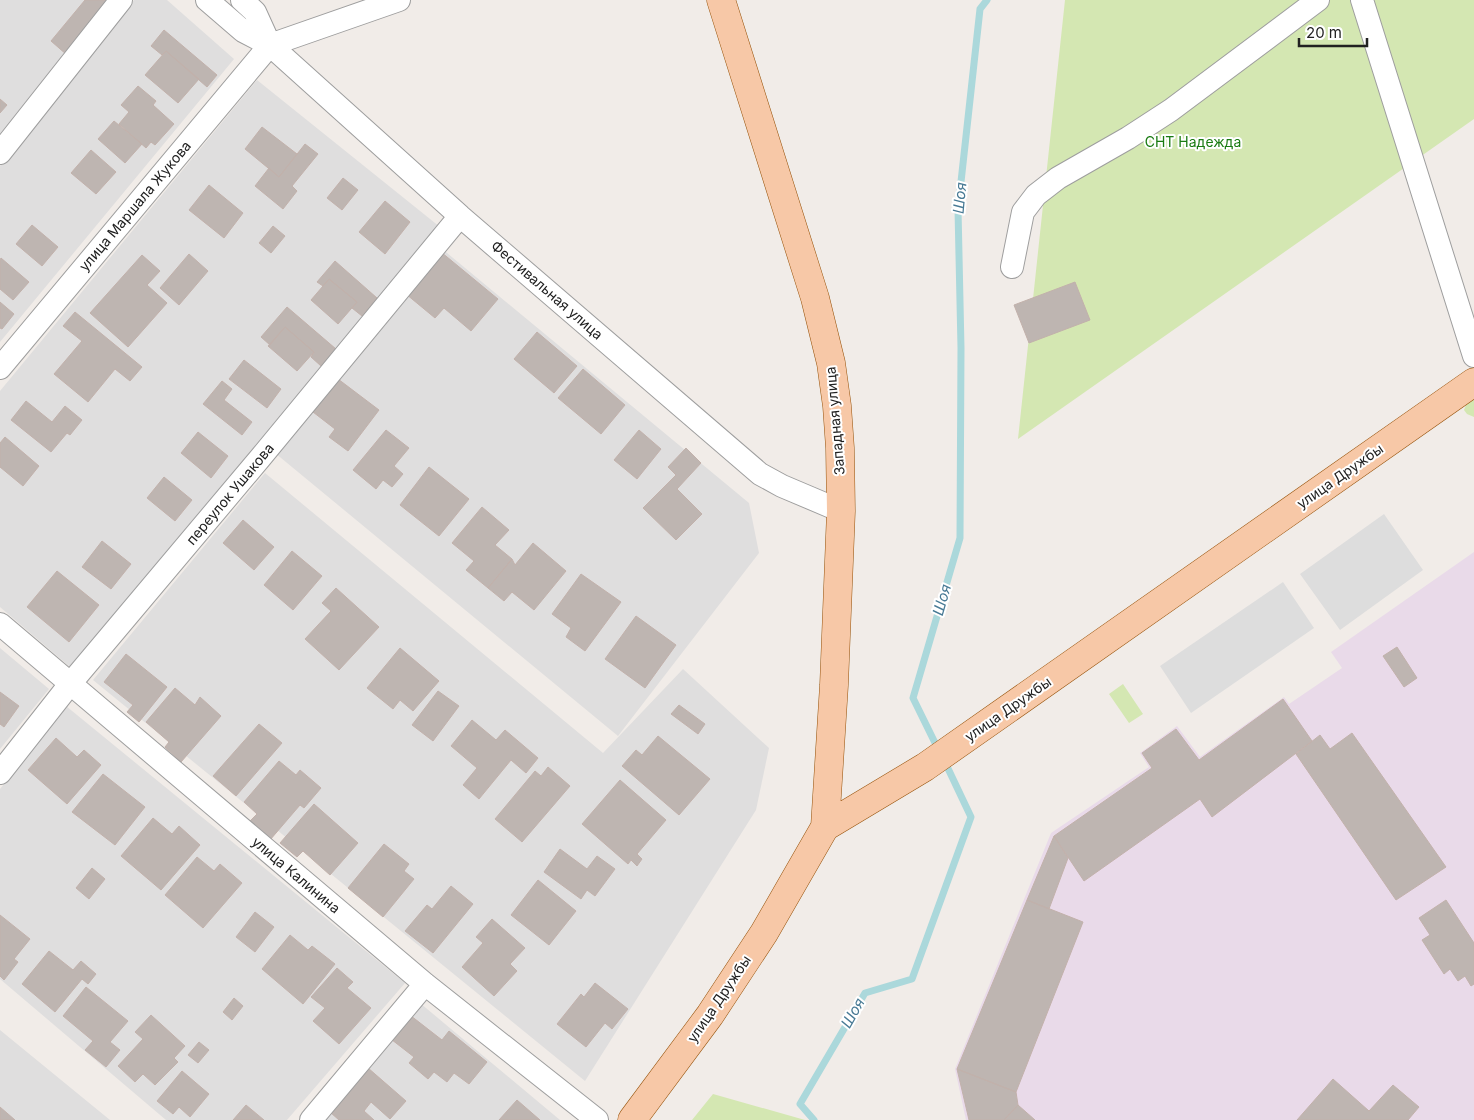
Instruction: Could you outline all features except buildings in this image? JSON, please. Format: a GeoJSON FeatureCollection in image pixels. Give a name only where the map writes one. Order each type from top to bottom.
{"type":"FeatureCollection","features":[{"type":"Feature","properties":{"kind":"main road","name":"Западная улица"},"geometry":{"type":"LineString","coordinates":[[721,0],[815,298],[831,363],[837,406],[841,511],[834,685],[825,827]]}},
{"type":"Feature","properties":{"kind":"main road","name":"улица Дружбы"},"geometry":{"type":"LineString","coordinates":[[632,1120],[710,1015],[764,933],[825,827],[925,767],[969,737],[1474,382]]}},
{"type":"Feature","properties":{"kind":"street"},"geometry":{"type":"LineString","coordinates":[[0,153],[120,0]]}},
{"type":"Feature","properties":{"kind":"street","name":"Фестивальная улица"},"geometry":{"type":"LineString","coordinates":[[207,0],[243,31],[270,45],[460,216],[760,474],[782,486],[841,511]]}},
{"type":"Feature","properties":{"kind":"street","name":"Фестивальная улица"},"geometry":{"type":"LineString","coordinates":[[242,0],[255,12],[270,45]]}},
{"type":"Feature","properties":{"kind":"street"},"geometry":{"type":"LineString","coordinates":[[270,45],[399,0]]}},
{"type":"Feature","properties":{"kind":"street"},"geometry":{"type":"LineString","coordinates":[[1012,267],[1023,212],[1036,195],[1058,178],[1128,138],[1171,110],[1318,0]]}},
{"type":"Feature","properties":{"kind":"street"},"geometry":{"type":"LineString","coordinates":[[1362,0],[1474,356]]}},
{"type":"Feature","properties":{"kind":"street","name":"улица Маршала Жукова"},"geometry":{"type":"LineString","coordinates":[[0,368],[270,45]]}},
{"type":"Feature","properties":{"kind":"street","name":"переулок Ушакова"},"geometry":{"type":"LineString","coordinates":[[0,773],[70,684],[460,216]]}},
{"type":"Feature","properties":{"kind":"street","name":"улица Калинина"},"geometry":{"type":"LineString","coordinates":[[0,624],[425,984],[597,1120]]}},
{"type":"Feature","properties":{"kind":"street"},"geometry":{"type":"LineString","coordinates":[[311,1120],[425,984]]}},
{"type":"Feature","properties":{"kind":"shaded area"},"geometry":{"type":"Polygon","coordinates":[[[0,0],[113,0],[0,139],[0,0]]]}},
{"type":"Feature","properties":{"kind":"shaded area"},"geometry":{"type":"Polygon","coordinates":[[[134,0],[167,0],[234,59],[0,342],[0,166],[134,0]]]}},
{"type":"Feature","properties":{"kind":"shaded area"},"geometry":{"type":"Polygon","coordinates":[[[257,80],[440,227],[70,667],[0,607],[0,391],[257,80]]]}},
{"type":"Feature","properties":{"kind":"shaded area"},"geometry":{"type":"Polygon","coordinates":[[[441,248],[749,503],[759,553],[618,736],[275,453],[441,248]]]}},
{"type":"Feature","properties":{"kind":"shaded area"},"geometry":{"type":"Polygon","coordinates":[[[265,473],[603,753],[683,669],[769,748],[756,810],[585,1081],[93,680],[265,473]]]}},
{"type":"Feature","properties":{"kind":"shaded area"},"geometry":{"type":"Polygon","coordinates":[[[1384,514],[1423,570],[1340,630],[1300,574],[1384,514]]]}},
{"type":"Feature","properties":{"kind":"shaded area"},"geometry":{"type":"Polygon","coordinates":[[[1474,552],[1474,1120],[966,1120],[955,1069],[1051,833],[1149,767],[1140,753],[1177,726],[1200,757],[1284,697],[1289,704],[1342,668],[1331,652],[1474,552]]]}},
{"type":"Feature","properties":{"kind":"shaded area"},"geometry":{"type":"Polygon","coordinates":[[[1283,582],[1314,628],[1191,713],[1160,666],[1283,582]]]}},
{"type":"Feature","properties":{"kind":"shaded area"},"geometry":{"type":"Polygon","coordinates":[[[0,648],[49,689],[0,749],[0,648]]]}},
{"type":"Feature","properties":{"kind":"shaded area"},"geometry":{"type":"Polygon","coordinates":[[[66,706],[405,983],[287,1120],[166,1120],[0,979],[0,789],[66,706]]]}},
{"type":"Feature","properties":{"kind":"shaded area"},"geometry":{"type":"Polygon","coordinates":[[[408,993],[560,1120],[303,1120],[408,993]]]}},
{"type":"Feature","properties":{"kind":"shaded area"},"geometry":{"type":"Polygon","coordinates":[[[0,1030],[110,1120],[0,1120],[0,1030]]]}},
{"type":"Feature","properties":{"kind":"green space","name":"СНТ Надежда"},"geometry":{"type":"Polygon","coordinates":[[[1065,0],[1474,0],[1474,119],[1018,439],[1065,0]]]}},
{"type":"Feature","properties":{"kind":"green space"},"geometry":{"type":"Polygon","coordinates":[[[1474,399],[1474,417],[1467,414],[1464,410],[1466,405],[1474,399]]]}},
{"type":"Feature","properties":{"kind":"green space"},"geometry":{"type":"Polygon","coordinates":[[[1123,684],[1143,714],[1129,723],[1109,694],[1123,684]]]}},
{"type":"Feature","properties":{"kind":"green space"},"geometry":{"type":"Polygon","coordinates":[[[713,1094],[805,1120],[692,1120],[713,1094]]]}},
{"type":"Feature","properties":{"kind":"waterway","name":"Шоя"},"geometry":{"type":"LineString","coordinates":[[939,751],[913,698],[960,538],[961,348],[958,209],[980,9],[987,0]]}},
{"type":"Feature","properties":{"kind":"waterway","name":"Шоя"},"geometry":{"type":"LineString","coordinates":[[814,1120],[800,1104],[865,993],[912,979],[971,817],[944,760]]}}]}
